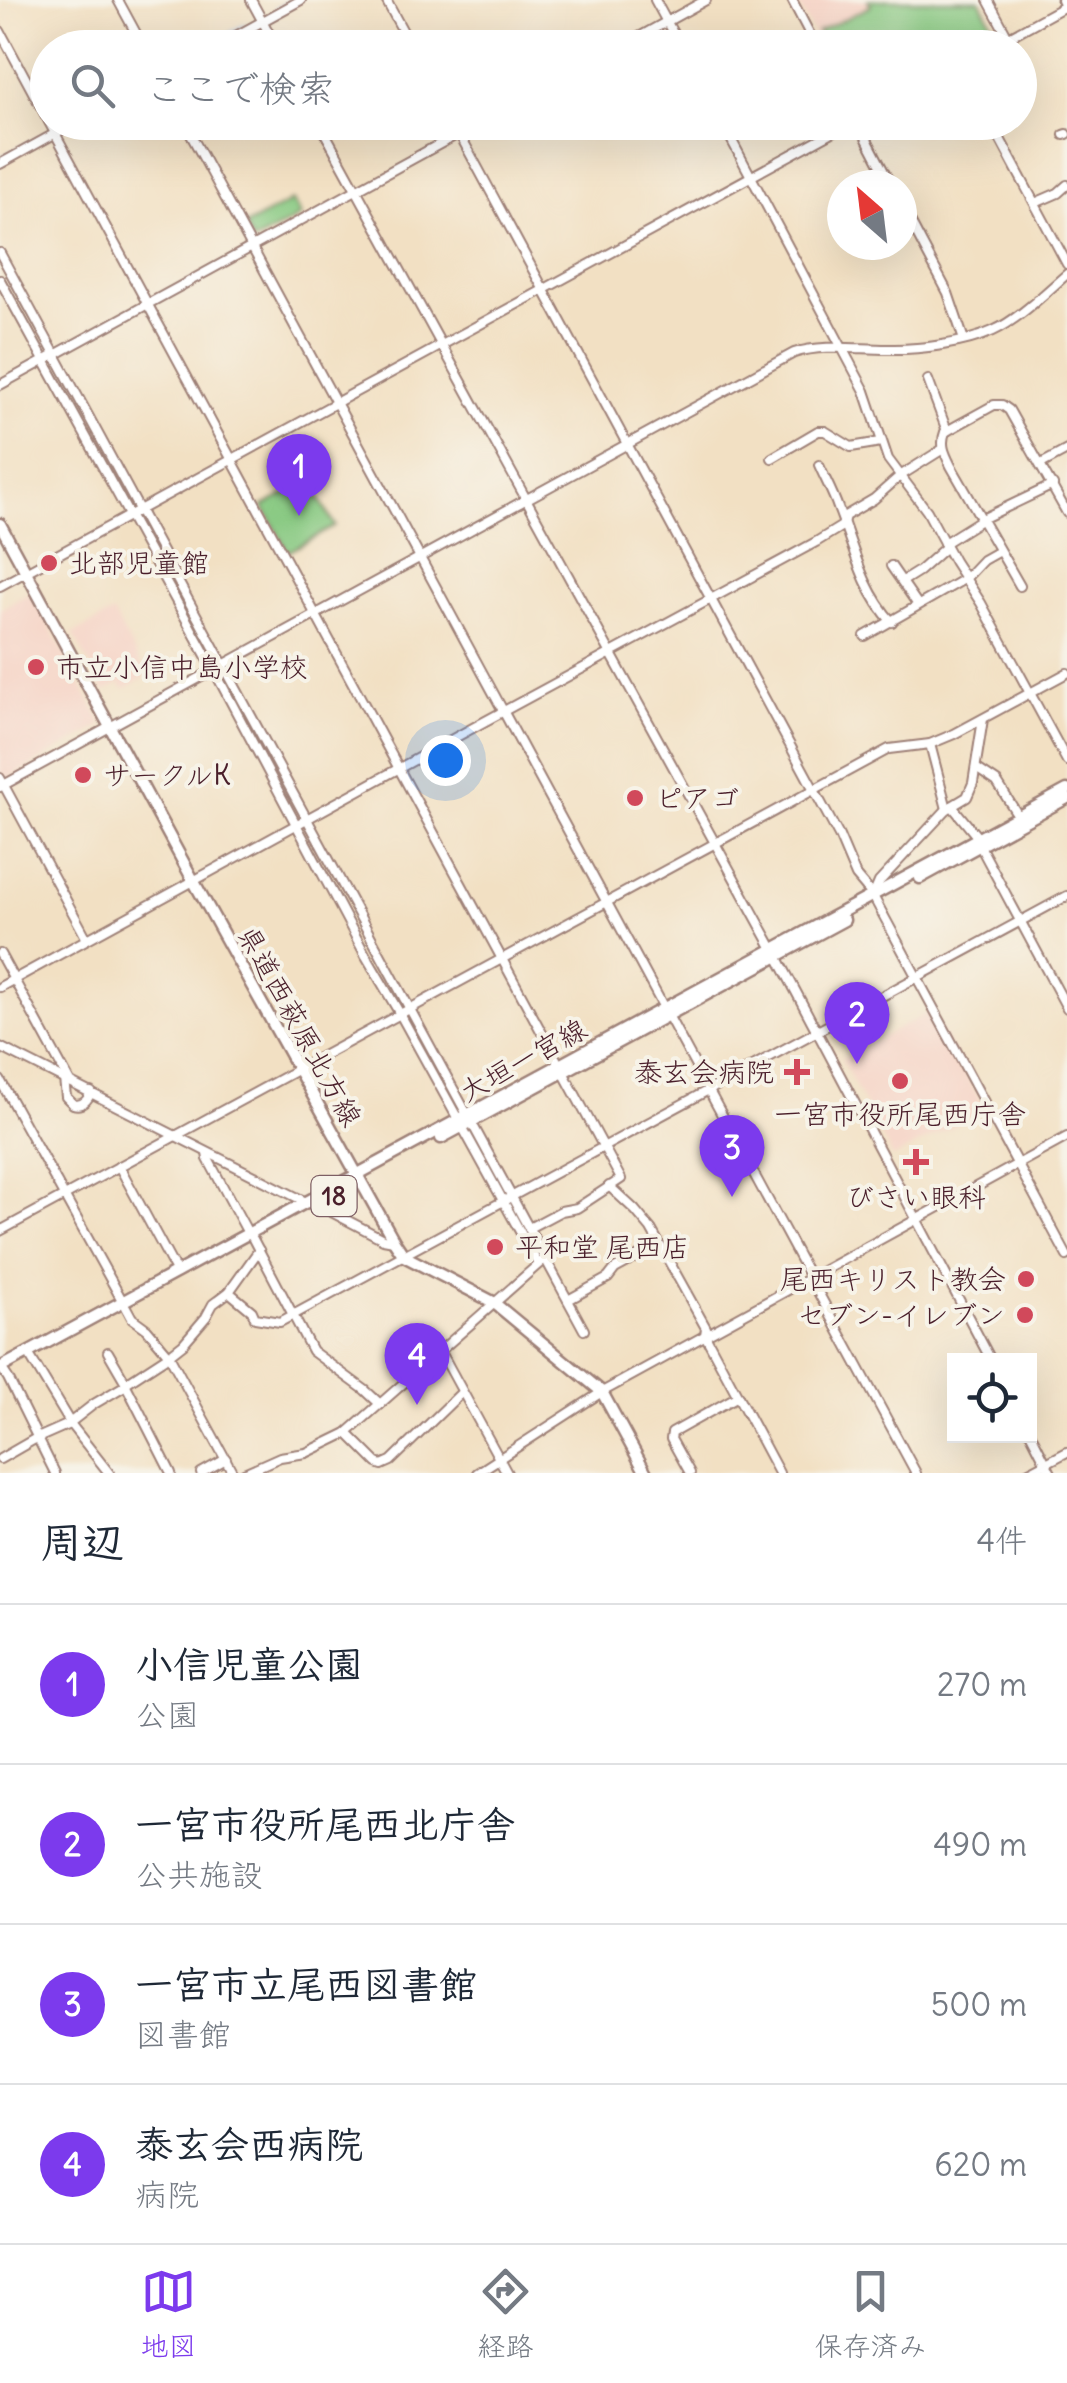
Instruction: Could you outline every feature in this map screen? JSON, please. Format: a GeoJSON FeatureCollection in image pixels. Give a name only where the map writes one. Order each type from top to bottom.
{"type":"FeatureCollection","features":[{"type":"Feature","properties":{"kind":"main road","name":"県道西萩原北方線"},"geometry":{"type":"LineString","coordinates":[[0,524],[394,1242],[404,1256],[495,1303],[602,1392],[646,1473]]}},
{"type":"Feature","properties":{"kind":"main road","name":"大垣一宮線"},"geometry":{"type":"LineString","coordinates":[[979,843],[1067,790]]}},
{"type":"Feature","properties":{"kind":"main road","name":"大垣一宮線"},"geometry":{"type":"LineString","coordinates":[[1,1370],[1067,798]]}},
{"type":"Feature","properties":{"kind":"main road","name":"大垣一宮線"},"geometry":{"type":"LineString","coordinates":[[1,1370],[31,1358],[176,1273],[251,1236]]}},
{"type":"Feature","properties":{"kind":"street"},"geometry":{"type":"LineString","coordinates":[[118,0],[134,30]]}},
{"type":"Feature","properties":{"kind":"street"},"geometry":{"type":"LineString","coordinates":[[251,0],[268,30]]}},
{"type":"Feature","properties":{"kind":"street"},"geometry":{"type":"LineString","coordinates":[[247,30],[301,0]]}},
{"type":"Feature","properties":{"kind":"street"},"geometry":{"type":"LineString","coordinates":[[386,0],[402,30]]}},
{"type":"Feature","properties":{"kind":"street"},"geometry":{"type":"LineString","coordinates":[[655,0],[671,30]]}},
{"type":"Feature","properties":{"kind":"street"},"geometry":{"type":"LineString","coordinates":[[652,30],[706,0]]}},
{"type":"Feature","properties":{"kind":"street"},"geometry":{"type":"LineString","coordinates":[[792,0],[808,30]]}},
{"type":"Feature","properties":{"kind":"street"},"geometry":{"type":"LineString","coordinates":[[988,0],[1004,30]]}},
{"type":"Feature","properties":{"kind":"street"},"geometry":{"type":"LineString","coordinates":[[1020,30],[1066,4]]}},
{"type":"Feature","properties":{"kind":"street"},"geometry":{"type":"LineString","coordinates":[[0,31],[30,87]]}},
{"type":"Feature","properties":{"kind":"street"},"geometry":{"type":"LineString","coordinates":[[0,164],[44,140]]}},
{"type":"Feature","properties":{"kind":"street"},"geometry":{"type":"LineString","coordinates":[[58,140],[621,1179],[577,1208],[561,1211],[529,1228]]}},
{"type":"Feature","properties":{"kind":"street"},"geometry":{"type":"LineString","coordinates":[[194,140],[916,1473]]}},
{"type":"Feature","properties":{"kind":"street"},"geometry":{"type":"LineString","coordinates":[[329,140],[776,953],[987,1353]]}},
{"type":"Feature","properties":{"kind":"street"},"geometry":{"type":"LineString","coordinates":[[0,386],[448,140]]}},
{"type":"Feature","properties":{"kind":"street"},"geometry":{"type":"LineString","coordinates":[[462,140],[712,598],[856,876],[875,899],[918,976],[1067,1256]]}},
{"type":"Feature","properties":{"kind":"street"},"geometry":{"type":"LineString","coordinates":[[732,140],[844,348],[865,391],[888,459],[927,511],[1067,761]]}},
{"type":"Feature","properties":{"kind":"street"},"geometry":{"type":"LineString","coordinates":[[0,586],[820,140]]}},
{"type":"Feature","properties":{"kind":"street"},"geometry":{"type":"LineString","coordinates":[[865,140],[882,170]]}},
{"type":"Feature","properties":{"kind":"street"},"geometry":{"type":"LineString","coordinates":[[1001,140],[1067,264]]}},
{"type":"Feature","properties":{"kind":"street"},"geometry":{"type":"LineString","coordinates":[[1035,202],[1067,185]]}},
{"type":"Feature","properties":{"kind":"street"},"geometry":{"type":"LineString","coordinates":[[917,234],[948,293],[964,340]]}},
{"type":"Feature","properties":{"kind":"street"},"geometry":{"type":"LineString","coordinates":[[0,252],[224,664],[465,1122],[584,1330]]}},
{"type":"Feature","properties":{"kind":"street"},"geometry":{"type":"LineString","coordinates":[[87,939],[1,783],[794,353],[913,348],[964,340],[994,331],[1067,274]]}},
{"type":"Feature","properties":{"kind":"street"},"geometry":{"type":"LineString","coordinates":[[0,280],[366,956],[405,1011]]}},
{"type":"Feature","properties":{"kind":"street"},"geometry":{"type":"LineString","coordinates":[[928,380],[947,430]]}},
{"type":"Feature","properties":{"kind":"street"},"geometry":{"type":"LineString","coordinates":[[1020,586],[943,449],[947,430],[994,405],[1010,410],[1067,513]]}},
{"type":"Feature","properties":{"kind":"street"},"geometry":{"type":"LineString","coordinates":[[772,458],[818,431],[825,431],[851,447],[881,442]]}},
{"type":"Feature","properties":{"kind":"street"},"geometry":{"type":"LineString","coordinates":[[0,986],[816,542],[842,526],[845,516],[943,449]]}},
{"type":"Feature","properties":{"kind":"street"},"geometry":{"type":"LineString","coordinates":[[1040,464],[1067,450]]}},
{"type":"Feature","properties":{"kind":"street"},"geometry":{"type":"LineString","coordinates":[[818,465],[870,594],[892,622]]}},
{"type":"Feature","properties":{"kind":"street"},"geometry":{"type":"LineString","coordinates":[[903,581],[980,520],[1052,486]]}},
{"type":"Feature","properties":{"kind":"street"},"geometry":{"type":"LineString","coordinates":[[866,636],[966,578],[999,551]]}},
{"type":"Feature","properties":{"kind":"street"},"geometry":{"type":"LineString","coordinates":[[891,566],[918,605]]}},
{"type":"Feature","properties":{"kind":"street"},"geometry":{"type":"LineString","coordinates":[[0,1231],[889,749],[930,744],[1067,673]]}},
{"type":"Feature","properties":{"kind":"street"},"geometry":{"type":"LineString","coordinates":[[875,899],[880,882],[949,807],[967,797],[973,783],[983,718]]}},
{"type":"Feature","properties":{"kind":"street"},"geometry":{"type":"LineString","coordinates":[[930,744],[949,807],[979,843],[1067,1008]]}},
{"type":"Feature","properties":{"kind":"street"},"geometry":{"type":"LineString","coordinates":[[976,768],[997,782],[1019,817]]}},
{"type":"Feature","properties":{"kind":"street"},"geometry":{"type":"LineString","coordinates":[[229,1292],[255,1318],[280,1322],[1067,896]]}},
{"type":"Feature","properties":{"kind":"street"},"geometry":{"type":"LineString","coordinates":[[0,954],[67,1080],[66,1097],[77,1106],[87,1100],[90,1092]]}},
{"type":"Feature","properties":{"kind":"street"},"geometry":{"type":"LineString","coordinates":[[0,1047],[207,1153],[394,1242]]}},
{"type":"Feature","properties":{"kind":"street"},"geometry":{"type":"LineString","coordinates":[[0,1080],[132,1318],[147,1329],[169,1356],[233,1473]]}},
{"type":"Feature","properties":{"kind":"street"},"geometry":{"type":"LineString","coordinates":[[477,1473],[602,1392],[1067,1138]]}},
{"type":"Feature","properties":{"kind":"street"},"geometry":{"type":"LineString","coordinates":[[207,1153],[312,1351],[380,1404]]}},
{"type":"Feature","properties":{"kind":"street"},"geometry":{"type":"LineString","coordinates":[[118,1166],[176,1273]]}},
{"type":"Feature","properties":{"kind":"street"},"geometry":{"type":"LineString","coordinates":[[609,1186],[644,1220],[659,1245],[706,1328],[705,1335],[778,1473]]}},
{"type":"Feature","properties":{"kind":"street"},"geometry":{"type":"LineString","coordinates":[[508,1200],[529,1228],[542,1261]]}},
{"type":"Feature","properties":{"kind":"street"},"geometry":{"type":"LineString","coordinates":[[568,1300],[659,1245]]}},
{"type":"Feature","properties":{"kind":"street"},"geometry":{"type":"LineString","coordinates":[[0,1459],[70,1422],[169,1356],[196,1329],[213,1304],[229,1292],[259,1250]]}},
{"type":"Feature","properties":{"kind":"street"},"geometry":{"type":"LineString","coordinates":[[244,1473],[280,1457],[306,1453],[347,1433],[542,1261]]}},
{"type":"Feature","properties":{"kind":"street"},"geometry":{"type":"LineString","coordinates":[[108,1352],[171,1473]]}},
{"type":"Feature","properties":{"kind":"street"},"geometry":{"type":"LineString","coordinates":[[440,1352],[507,1473]]}},
{"type":"Feature","properties":{"kind":"street"},"geometry":{"type":"LineString","coordinates":[[31,1358],[70,1422],[109,1473]]}},
{"type":"Feature","properties":{"kind":"street"},"geometry":{"type":"LineString","coordinates":[[1,1370],[55,1473]]}},
{"type":"Feature","properties":{"kind":"street"},"geometry":{"type":"LineString","coordinates":[[347,1433],[379,1469],[462,1392]]}},
{"type":"Feature","properties":{"kind":"street"},"geometry":{"type":"LineString","coordinates":[[690,1473],[671,1439],[672,1433],[738,1396]]}},
{"type":"Feature","properties":{"kind":"street"},"geometry":{"type":"LineString","coordinates":[[1036,1443],[1052,1473]]}},
{"type":"Feature","properties":{"kind":"street"},"geometry":{"type":"LineString","coordinates":[[1027,1473],[1067,1452]]}},
{"type":"Feature","properties":{"kind":"street"},"geometry":{"type":"LineString","coordinates":[[201,1473],[226,1459]]}},
{"type":"Feature","properties":{"kind":"shaded area"},"geometry":{"type":"Polygon","coordinates":[[[795,0],[981,0],[997,30],[812,30],[795,0]]]}},
{"type":"Feature","properties":{"kind":"shaded area","name":"市立小信中島小学校"},"geometry":{"type":"Polygon","coordinates":[[[31,592],[103,725],[5,780],[0,771],[0,609],[31,592]]]}},
{"type":"Feature","properties":{"kind":"shaded area"},"geometry":{"type":"Polygon","coordinates":[[[113,613],[147,676],[124,689],[120,683],[104,692],[73,634],[113,613]]]}},
{"type":"Feature","properties":{"kind":"shaded area","name":"一宮市役所尾西庁舎"},"geometry":{"type":"Polygon","coordinates":[[[930,1012],[985,1109],[893,1158],[841,1059],[930,1012]]]}},
{"type":"Feature","properties":{"kind":"green space"},"geometry":{"type":"Polygon","coordinates":[[[868,0],[980,0],[994,27],[822,30],[871,6],[868,0]]]}},
{"type":"Feature","properties":{"kind":"green space"},"geometry":{"type":"Polygon","coordinates":[[[292,201],[301,216],[253,242],[245,226],[292,201]]]}},
{"type":"Feature","properties":{"kind":"green space"},"geometry":{"type":"Polygon","coordinates":[[[310,482],[335,526],[288,552],[263,506],[310,482]]]}},
{"type":"Feature","properties":{"kind":"waterway"},"geometry":{"type":"LineString","coordinates":[[276,9],[292,0]]}},
{"type":"Feature","properties":{"kind":"waterway"},"geometry":{"type":"LineString","coordinates":[[236,30],[245,25]]}},
{"type":"Feature","properties":{"kind":"waterway"},"geometry":{"type":"LineString","coordinates":[[0,159],[35,140]]}},
{"type":"Feature","properties":{"kind":"place","name":"小信児童公園"},"geometry":{"type":"Point","coordinates":[299,516]}},
{"type":"Feature","properties":{"kind":"place","name":"北部児童館"},"geometry":{"type":"Point","coordinates":[49,563]}},
{"type":"Feature","properties":{"kind":"place","name":"市立小信中島小学校"},"geometry":{"type":"Point","coordinates":[36,667]}},
{"type":"Feature","properties":{"kind":"place","name":"サークルK"},"geometry":{"type":"Point","coordinates":[83,775]}},
{"type":"Feature","properties":{"kind":"place","name":"ピアゴ"},"geometry":{"type":"Point","coordinates":[635,798]}},
{"type":"Feature","properties":{"kind":"place","name":"一宮市役所尾西北庁舎"},"geometry":{"type":"Point","coordinates":[857,1064]}},
{"type":"Feature","properties":{"kind":"place","name":"泰玄会病院"},"geometry":{"type":"Point","coordinates":[797,1072]}},
{"type":"Feature","properties":{"kind":"place","name":"一宮市役所尾西庁舎"},"geometry":{"type":"Point","coordinates":[900,1081]}},
{"type":"Feature","properties":{"kind":"place","name":"びさい眼科"},"geometry":{"type":"Point","coordinates":[916,1162]}},
{"type":"Feature","properties":{"kind":"place","name":"一宮市立尾西図書館"},"geometry":{"type":"Point","coordinates":[732,1197]}},
{"type":"Feature","properties":{"kind":"place","name":"平和堂 尾西店"},"geometry":{"type":"Point","coordinates":[495,1247]}},
{"type":"Feature","properties":{"kind":"place","name":"尾西キリスト教会"},"geometry":{"type":"Point","coordinates":[1026,1279]}},
{"type":"Feature","properties":{"kind":"place","name":"セブン-イレブン"},"geometry":{"type":"Point","coordinates":[1025,1315]}},
{"type":"Feature","properties":{"kind":"place","name":"泰玄会西病院"},"geometry":{"type":"Point","coordinates":[417,1405]}}]}
